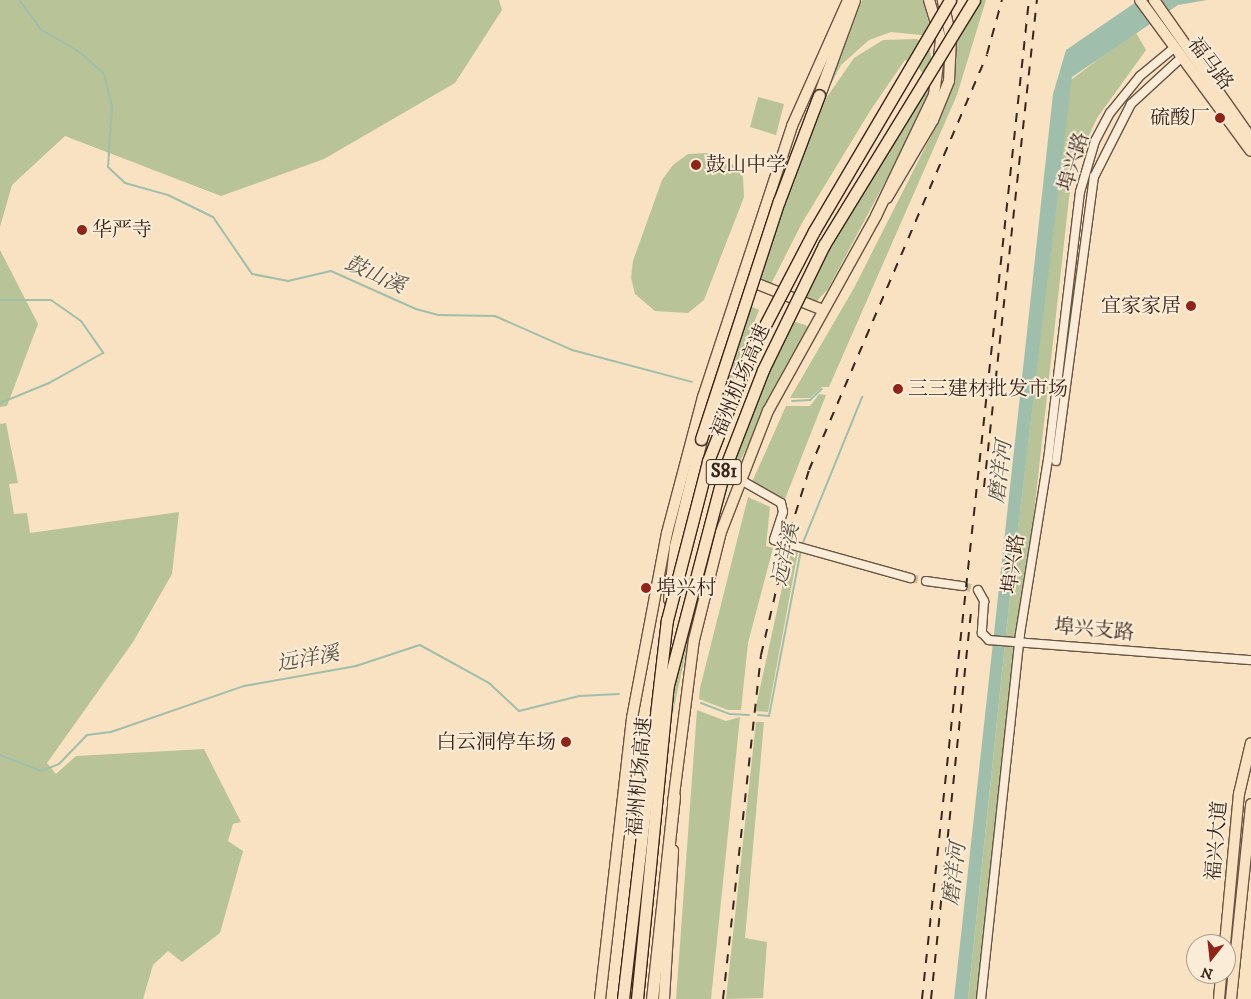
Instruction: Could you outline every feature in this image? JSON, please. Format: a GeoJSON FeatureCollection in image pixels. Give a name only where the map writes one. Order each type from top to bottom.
{"type":"FeatureCollection","features":[{"type":"Feature","properties":{"kind":"highway"},"geometry":{"type":"LineString","coordinates":[[667,620],[674,546],[701,439],[778,201],[854,0]]}},
{"type":"Feature","properties":{"kind":"highway","name":"福州机场高速"},"geometry":{"type":"LineString","coordinates":[[623,999],[667,620],[708,461],[752,352],[814,231],[950,0]]}},
{"type":"Feature","properties":{"kind":"highway","name":"福州机场高速"},"geometry":{"type":"LineString","coordinates":[[638,999],[668,685],[725,468],[763,370],[824,245],[974,0]]}},
{"type":"Feature","properties":{"kind":"highway"},"geometry":{"type":"LineString","coordinates":[[652,999],[674,796]]}},
{"type":"Feature","properties":{"kind":"main road"},"geometry":{"type":"LineString","coordinates":[[600,999],[632,718],[652,604],[703,397],[792,126],[848,0]]}},
{"type":"Feature","properties":{"kind":"main road"},"geometry":{"type":"LineString","coordinates":[[876,216],[939,78],[942,40],[929,0]]}},
{"type":"Feature","properties":{"kind":"main road"},"geometry":{"type":"LineString","coordinates":[[664,999],[674,796],[696,629],[739,478],[768,411],[876,216],[933,120],[949,81],[951,39],[943,0]]}},
{"type":"Feature","properties":{"kind":"main road","name":"福马路"},"geometry":{"type":"LineString","coordinates":[[1140,0],[1163,22],[1251,138]]}},
{"type":"Feature","properties":{"kind":"main road","name":"福马路"},"geometry":{"type":"LineString","coordinates":[[1154,0],[1175,47],[1251,151]]}},
{"type":"Feature","properties":{"kind":"main road"},"geometry":{"type":"LineString","coordinates":[[742,278],[823,310]]}},
{"type":"Feature","properties":{"kind":"main road","name":"福兴大道"},"geometry":{"type":"LineString","coordinates":[[1226,934],[1239,794],[1251,743]]}},
{"type":"Feature","properties":{"kind":"main road","name":"福兴大道"},"geometry":{"type":"LineString","coordinates":[[1231,999],[1251,804]]}},
{"type":"Feature","properties":{"kind":"main road"},"geometry":{"type":"LineString","coordinates":[[1219,999],[1221,984]]}},
{"type":"Feature","properties":{"kind":"street","name":"埠兴路"},"geometry":{"type":"LineString","coordinates":[[981,999],[1020,641],[1048,460],[1084,174],[1095,141],[1120,98],[1175,47]]}},
{"type":"Feature","properties":{"kind":"street","name":"埠兴路"},"geometry":{"type":"LineString","coordinates":[[1056,462],[1094,177],[1131,104],[1182,57]]}},
{"type":"Feature","properties":{"kind":"street"},"geometry":{"type":"LineString","coordinates":[[739,478],[781,503],[774,540],[783,542]]}},
{"type":"Feature","properties":{"kind":"street"},"geometry":{"type":"LineString","coordinates":[[792,545],[910,578]]}},
{"type":"Feature","properties":{"kind":"street"},"geometry":{"type":"LineString","coordinates":[[926,581],[963,586]]}},
{"type":"Feature","properties":{"kind":"street","name":"埠兴支路"},"geometry":{"type":"LineString","coordinates":[[978,590],[984,601],[982,633],[990,640],[1251,660]]}},
{"type":"Feature","properties":{"kind":"shaded area"},"geometry":{"type":"Polygon","coordinates":[[[0,0],[499,0],[502,10],[455,83],[324,159],[221,196],[65,136],[12,185],[0,227],[0,0]]]}},
{"type":"Feature","properties":{"kind":"shaded area"},"geometry":{"type":"Polygon","coordinates":[[[862,0],[923,0],[932,36],[891,32],[869,40],[841,65],[825,95],[862,0]]]}},
{"type":"Feature","properties":{"kind":"shaded area"},"geometry":{"type":"Polygon","coordinates":[[[977,0],[986,0],[957,95],[829,387],[822,387],[810,398],[790,398],[854,288],[939,120],[953,44],[977,0]]]}},
{"type":"Feature","properties":{"kind":"shaded area"},"geometry":{"type":"Polygon","coordinates":[[[1139,0],[1207,0],[1178,5],[1072,77],[1010,596],[968,999],[954,999],[1053,94],[1066,50],[1139,0]]]}},
{"type":"Feature","properties":{"kind":"shaded area"},"geometry":{"type":"Polygon","coordinates":[[[1135,31],[1146,50],[1097,118],[1074,168],[1069,198],[980,999],[968,999],[1010,596],[1071,80],[1135,31]]]}},
{"type":"Feature","properties":{"kind":"shaded area"},"geometry":{"type":"Polygon","coordinates":[[[917,39],[930,51],[934,71],[926,105],[828,289],[816,302],[800,297],[928,81],[917,65],[905,60],[870,111],[802,223],[770,286],[758,281],[820,107],[854,58],[883,40],[917,39]]]}},
{"type":"Feature","properties":{"kind":"shaded area"},"geometry":{"type":"Polygon","coordinates":[[[758,97],[784,104],[776,135],[750,127],[758,97]]]}},
{"type":"Feature","properties":{"kind":"shaded area"},"geometry":{"type":"Polygon","coordinates":[[[706,153],[727,158],[743,177],[744,197],[704,300],[688,313],[655,311],[635,294],[631,278],[633,261],[662,180],[673,165],[688,154],[706,153]]]}},
{"type":"Feature","properties":{"kind":"shaded area"},"geometry":{"type":"Polygon","coordinates":[[[0,250],[38,324],[7,406],[0,407],[0,250]]]}},
{"type":"Feature","properties":{"kind":"shaded area"},"geometry":{"type":"Polygon","coordinates":[[[750,306],[759,310],[702,457],[750,306]]]}},
{"type":"Feature","properties":{"kind":"shaded area"},"geometry":{"type":"Polygon","coordinates":[[[790,320],[808,326],[729,483],[706,561],[671,721],[672,694],[726,475],[790,320]]]}},
{"type":"Feature","properties":{"kind":"shaded area"},"geometry":{"type":"Polygon","coordinates":[[[819,394],[826,395],[785,499],[752,482],[786,406],[810,406],[819,394]]]}},
{"type":"Feature","properties":{"kind":"shaded area"},"geometry":{"type":"Polygon","coordinates":[[[6,423],[18,483],[9,484],[14,514],[27,513],[30,533],[179,512],[172,574],[133,642],[47,763],[56,774],[76,756],[204,749],[241,822],[233,824],[228,841],[243,851],[220,933],[182,962],[168,951],[153,965],[143,999],[0,999],[0,424],[6,423]]]}},
{"type":"Feature","properties":{"kind":"shaded area"},"geometry":{"type":"Polygon","coordinates":[[[748,497],[770,507],[766,546],[773,548],[748,643],[741,710],[728,710],[699,699],[700,688],[748,497]]]}},
{"type":"Feature","properties":{"kind":"shaded area"},"geometry":{"type":"Polygon","coordinates":[[[790,551],[798,552],[768,712],[755,711],[790,551]]]}},
{"type":"Feature","properties":{"kind":"shaded area"},"geometry":{"type":"Polygon","coordinates":[[[697,710],[726,721],[740,717],[711,999],[676,999],[697,710]]]}},
{"type":"Feature","properties":{"kind":"shaded area"},"geometry":{"type":"Polygon","coordinates":[[[756,722],[764,722],[745,938],[767,942],[763,998],[726,999],[756,722]]]}},
{"type":"Feature","properties":{"kind":"waterway","name":"鼓山溪"},"geometry":{"type":"LineString","coordinates":[[19,0],[42,30],[78,51],[104,74],[112,107],[108,167],[125,183],[168,195],[213,217],[252,274],[288,281],[331,271],[416,309],[439,315],[495,316],[572,350],[692,382]]}},
{"type":"Feature","properties":{"kind":"waterway"},"geometry":{"type":"LineString","coordinates":[[0,300],[51,300],[81,321],[103,353],[49,383],[0,403]]}},
{"type":"Feature","properties":{"kind":"waterway"},"geometry":{"type":"LineString","coordinates":[[792,401],[810,400],[822,389]]}},
{"type":"Feature","properties":{"kind":"waterway","name":"远洋溪"},"geometry":{"type":"LineString","coordinates":[[802,545],[862,397]]}},
{"type":"Feature","properties":{"kind":"waterway","name":"远洋溪"},"geometry":{"type":"LineString","coordinates":[[758,715],[769,716],[801,550]]}},
{"type":"Feature","properties":{"kind":"waterway","name":"远洋溪"},"geometry":{"type":"LineString","coordinates":[[0,755],[41,771],[59,764],[87,735],[111,732],[244,686],[356,666],[420,645],[489,683],[519,711],[579,696],[619,694]]}},
{"type":"Feature","properties":{"kind":"waterway","name":"远洋溪"},"geometry":{"type":"LineString","coordinates":[[701,703],[730,714],[749,715]]}},
{"type":"Feature","properties":{"kind":"tunnel"},"geometry":{"type":"LineString","coordinates":[[910,578],[926,581]]}},
{"type":"Feature","properties":{"kind":"tunnel"},"geometry":{"type":"LineString","coordinates":[[963,586],[978,590]]}},
{"type":"Feature","properties":{"kind":"railway"},"geometry":{"type":"LineString","coordinates":[[723,999],[761,655],[790,531],[809,470],[987,54],[1002,0]]}},
{"type":"Feature","properties":{"kind":"railway"},"geometry":{"type":"LineString","coordinates":[[922,999],[1029,0]]}},
{"type":"Feature","properties":{"kind":"railway"},"geometry":{"type":"LineString","coordinates":[[984,487],[1037,0]]}},
{"type":"Feature","properties":{"kind":"railway"},"geometry":{"type":"LineString","coordinates":[[931,999],[971,609]]}},
{"type":"Feature","properties":{"kind":"place","name":"硫酸厂"},"geometry":{"type":"Point","coordinates":[1220,118]}},
{"type":"Feature","properties":{"kind":"place","name":"鼓山中学"},"geometry":{"type":"Point","coordinates":[696,165]}},
{"type":"Feature","properties":{"kind":"place","name":"华严寺"},"geometry":{"type":"Point","coordinates":[82,230]}},
{"type":"Feature","properties":{"kind":"place","name":"宜家家居"},"geometry":{"type":"Point","coordinates":[1191,306]}},
{"type":"Feature","properties":{"kind":"place","name":"三三建材批发市场"},"geometry":{"type":"Point","coordinates":[898,389]}},
{"type":"Feature","properties":{"kind":"place","name":"埠兴村"},"geometry":{"type":"Point","coordinates":[646,588]}},
{"type":"Feature","properties":{"kind":"place","name":"白云洞停车场"},"geometry":{"type":"Point","coordinates":[566,742]}},
{"type":"Feature","properties":{"kind":"water label","name":"磨洋河"},"geometry":{"type":"Point","coordinates":[1001,472]}},
{"type":"Feature","properties":{"kind":"water label","name":"磨洋河"},"geometry":{"type":"Point","coordinates":[955,874]}}]}
